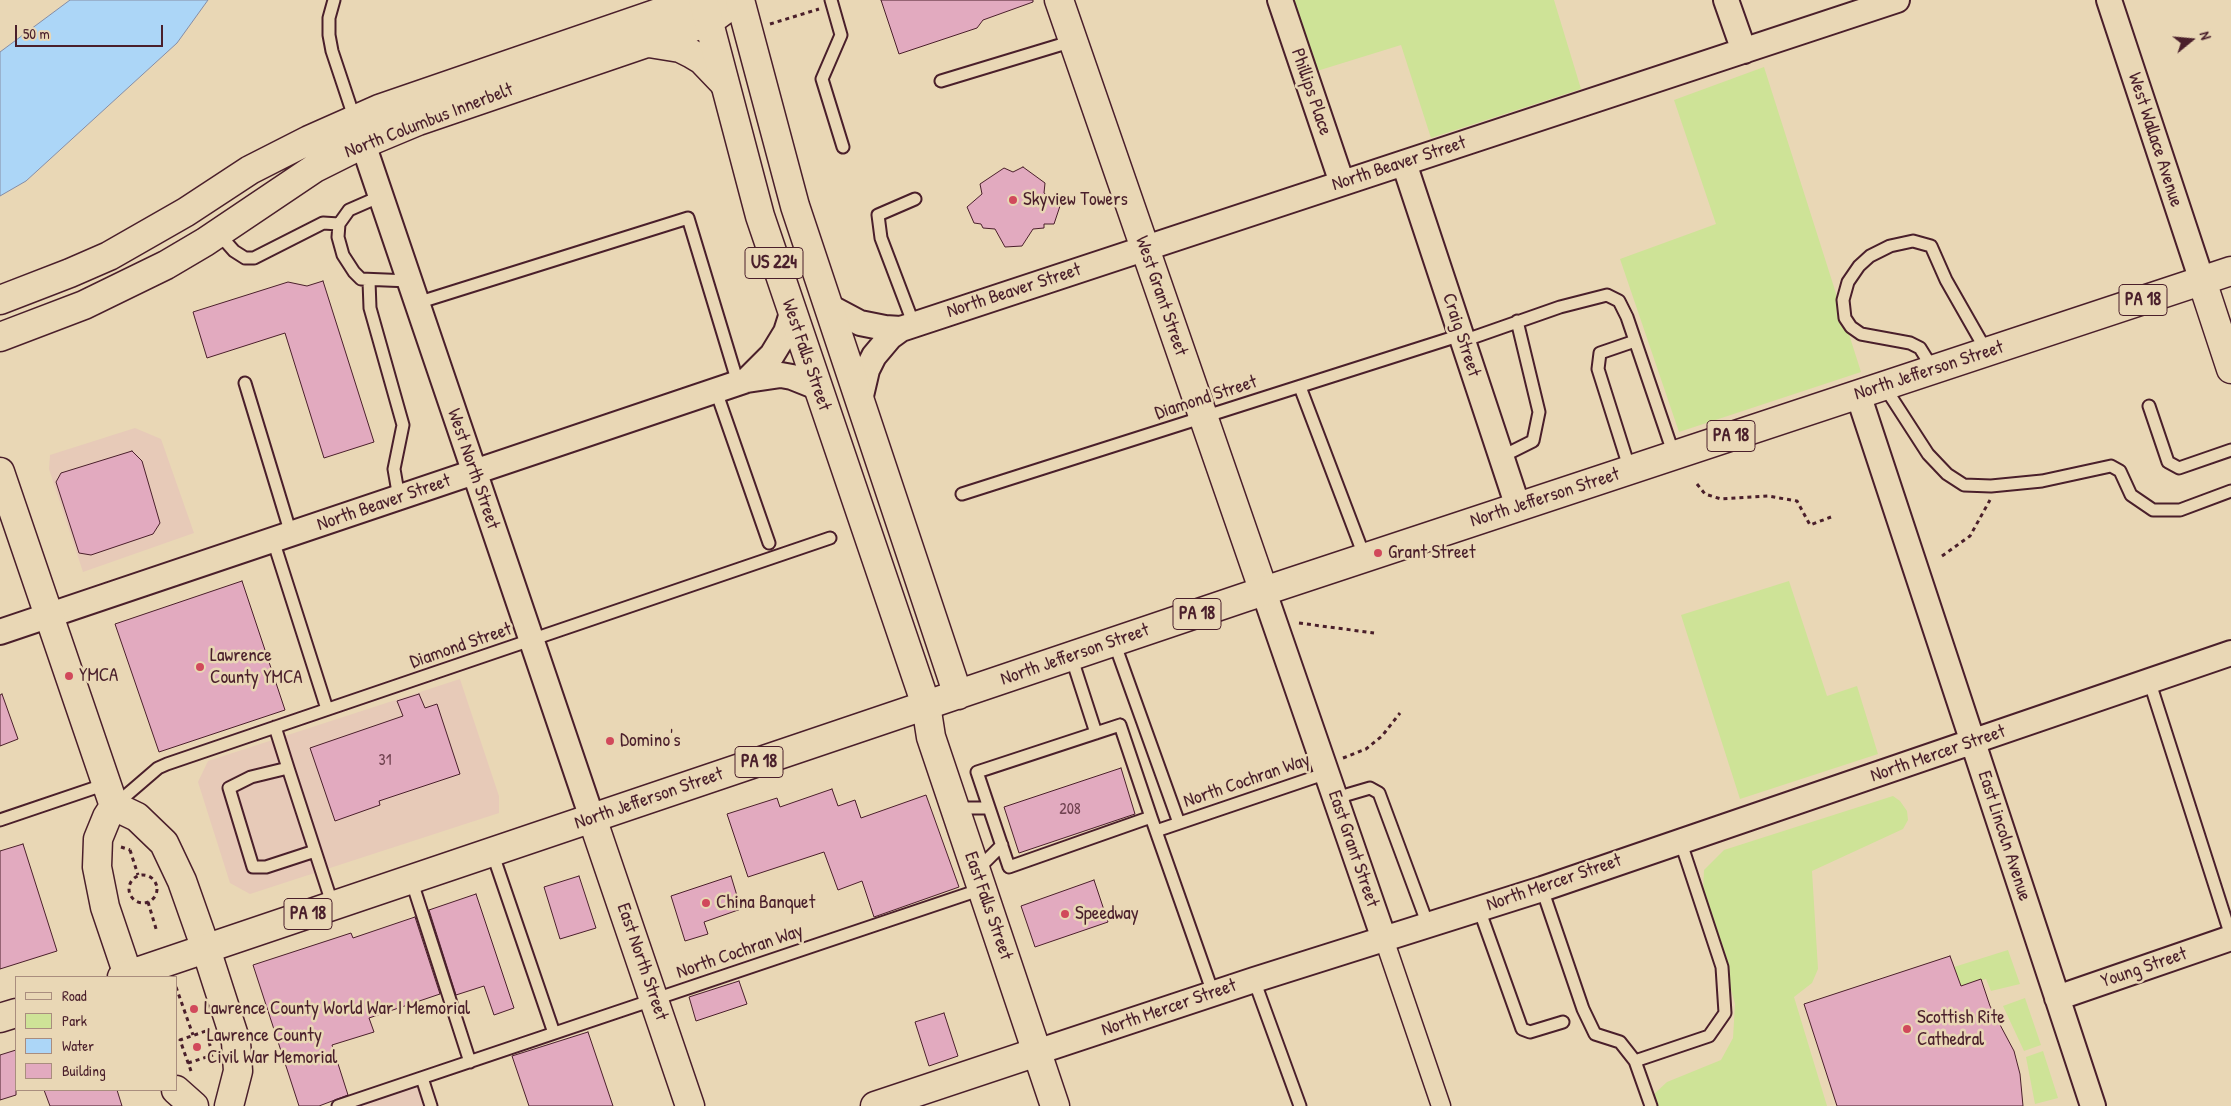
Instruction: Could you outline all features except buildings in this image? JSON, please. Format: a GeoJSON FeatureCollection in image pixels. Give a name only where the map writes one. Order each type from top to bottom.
{"type":"FeatureCollection","features":[{"type":"Feature","properties":{"kind":"main road","name":"North Columbus Innerbelt"},"geometry":{"type":"LineString","coordinates":[[0,337],[43,322],[124,287],[166,265],[218,233],[315,168],[359,132],[437,88],[702,7],[739,0]]}},
{"type":"Feature","properties":{"kind":"main road","name":"West Falls Street"},"geometry":{"type":"LineString","coordinates":[[739,0],[781,161],[958,694]]}},
{"type":"Feature","properties":{"kind":"main road","name":"West Grant Street"},"geometry":{"type":"LineString","coordinates":[[1059,0],[1264,592]]}},
{"type":"Feature","properties":{"kind":"main road","name":"North Columbus Innerbelt"},"geometry":{"type":"LineString","coordinates":[[0,300],[62,277],[109,256],[186,212],[250,170],[309,140],[418,121],[647,43],[702,7]]}},
{"type":"Feature","properties":{"kind":"main road","name":"West Falls Street"},"geometry":{"type":"LineString","coordinates":[[702,7],[746,170],[792,313],[926,706]]}},
{"type":"Feature","properties":{"kind":"main road"},"geometry":{"type":"LineString","coordinates":[[647,43],[680,48],[692,54],[702,60],[724,83]]}},
{"type":"Feature","properties":{"kind":"main road","name":"North Jefferson Street"},"geometry":{"type":"LineString","coordinates":[[206,949],[1071,656],[2231,271]]}},
{"type":"Feature","properties":{"kind":"main road"},"geometry":{"type":"LineString","coordinates":[[2202,281],[2231,369]]}},
{"type":"Feature","properties":{"kind":"main road"},"geometry":{"type":"LineString","coordinates":[[1,479],[110,795],[96,852],[97,866],[105,907],[126,976]]}},
{"type":"Feature","properties":{"kind":"main road","name":"East Falls Street"},"geometry":{"type":"LineString","coordinates":[[926,706],[931,737],[1055,1106]]}},
{"type":"Feature","properties":{"kind":"main road"},"geometry":{"type":"LineString","coordinates":[[110,795],[164,843],[182,881],[236,1042],[238,1071],[229,1106]]}},
{"type":"Feature","properties":{"kind":"main road","name":"East North Street"},"geometry":{"type":"LineString","coordinates":[[592,818],[690,1106]]}},
{"type":"Feature","properties":{"kind":"main road","name":"PA 18"},"geometry":{"type":"LineString","coordinates":[[129,976],[206,949]]}},
{"type":"Feature","properties":{"kind":"main road"},"geometry":{"type":"LineString","coordinates":[[0,1018],[15,1013]]}},
{"type":"Feature","properties":{"kind":"main road","name":"North Mercer Street"},"geometry":{"type":"LineString","coordinates":[[875,1106],[1037,1052]]}},
{"type":"Feature","properties":{"kind":"street","name":"Phillips Place"},"geometry":{"type":"LineString","coordinates":[[1280,0],[1342,183]]}},
{"type":"Feature","properties":{"kind":"street"},"geometry":{"type":"LineString","coordinates":[[1726,0],[1744,50]]}},
{"type":"Feature","properties":{"kind":"street","name":"North Beaver Street"},"geometry":{"type":"LineString","coordinates":[[860,400],[867,370],[874,356],[890,337],[907,327],[1896,0]]}},
{"type":"Feature","properties":{"kind":"street","name":"West Wallace Avenue"},"geometry":{"type":"LineString","coordinates":[[2108,0],[2202,281]]}},
{"type":"Feature","properties":{"kind":"street","name":"West North Street"},"geometry":{"type":"LineString","coordinates":[[359,132],[592,818]]}},
{"type":"Feature","properties":{"kind":"street","name":"Craig Street"},"geometry":{"type":"LineString","coordinates":[[1404,163],[1518,507]]}},
{"type":"Feature","properties":{"kind":"street","name":"North Beaver Street"},"geometry":{"type":"LineString","coordinates":[[828,306],[860,323],[885,328],[907,327]]}},
{"type":"Feature","properties":{"kind":"street","name":"North Beaver Street"},"geometry":{"type":"LineString","coordinates":[[734,385],[772,356],[786,332],[792,313]]}},
{"type":"Feature","properties":{"kind":"street","name":"North Beaver Street"},"geometry":{"type":"LineString","coordinates":[[0,632],[734,385],[781,375],[792,377],[817,387]]}},
{"type":"Feature","properties":{"kind":"street","name":"East Lincoln Avenue"},"geometry":{"type":"LineString","coordinates":[[1858,394],[2093,1106]]}},
{"type":"Feature","properties":{"kind":"street","name":"East Grant Street"},"geometry":{"type":"LineString","coordinates":[[1264,592],[1335,766],[1336,798],[1441,1106]]}},
{"type":"Feature","properties":{"kind":"street","name":"North Mercer Street"},"geometry":{"type":"LineString","coordinates":[[1037,1052],[1213,993],[1542,889],[1680,840],[1973,743],[2148,680],[2231,653]]}},
{"type":"Feature","properties":{"kind":"street","name":"Young Street"},"geometry":{"type":"LineString","coordinates":[[2057,998],[2231,937]]}},
{"type":"Feature","properties":{"kind":"lane"},"geometry":{"type":"LineString","coordinates":[[334,0],[329,18],[329,36],[332,51],[359,132]]}},
{"type":"Feature","properties":{"kind":"lane"},"geometry":{"type":"LineString","coordinates":[[832,2],[841,35],[822,79],[843,147]]}},
{"type":"Feature","properties":{"kind":"lane"},"geometry":{"type":"LineString","coordinates":[[941,82],[1074,41]]}},
{"type":"Feature","properties":{"kind":"lane"},"geometry":{"type":"LineString","coordinates":[[381,196],[349,210],[339,224],[338,237],[343,255],[361,279],[413,292],[688,218],[734,385],[769,543]]}},
{"type":"Feature","properties":{"kind":"lane"},"geometry":{"type":"LineString","coordinates":[[907,327],[881,238],[878,215],[915,199]]}},
{"type":"Feature","properties":{"kind":"lane"},"geometry":{"type":"LineString","coordinates":[[218,233],[234,251],[245,258],[254,258],[323,223],[339,224]]}},
{"type":"Feature","properties":{"kind":"lane"},"geometry":{"type":"LineString","coordinates":[[1933,369],[1920,348],[1910,343],[1861,334],[1851,327],[1844,318],[1843,300],[1848,282],[1859,266],[1870,256],[1890,246],[1913,241],[1931,246],[1946,280],[1987,352]]}},
{"type":"Feature","properties":{"kind":"lane"},"geometry":{"type":"LineString","coordinates":[[370,281],[370,308],[403,425],[394,469],[399,498]]}},
{"type":"Feature","properties":{"kind":"lane","name":"Diamond Street"},"geometry":{"type":"LineString","coordinates":[[962,494],[1300,387],[1560,307],[1607,295],[1619,301],[1635,341],[1674,455]]}},
{"type":"Feature","properties":{"kind":"lane"},"geometry":{"type":"LineString","coordinates":[[1501,457],[1533,441],[1539,412],[1517,321]]}},
{"type":"Feature","properties":{"kind":"lane"},"geometry":{"type":"LineString","coordinates":[[1630,470],[1598,369],[1600,353],[1635,341]]}},
{"type":"Feature","properties":{"kind":"lane"},"geometry":{"type":"LineString","coordinates":[[245,383],[282,537],[327,710]]}},
{"type":"Feature","properties":{"kind":"lane"},"geometry":{"type":"LineString","coordinates":[[1884,386],[1928,454],[1947,474],[1964,485],[2000,485],[2063,478],[2111,466],[2120,471],[2131,495],[2153,510],[2180,510],[2231,491]]}},
{"type":"Feature","properties":{"kind":"lane"},"geometry":{"type":"LineString","coordinates":[[1300,387],[1365,558]]}},
{"type":"Feature","properties":{"kind":"lane"},"geometry":{"type":"LineString","coordinates":[[2149,406],[2168,462],[2179,468],[2231,450]]}},
{"type":"Feature","properties":{"kind":"lane","name":"Diamond Street"},"geometry":{"type":"LineString","coordinates":[[0,820],[110,795],[167,764],[830,538]]}},
{"type":"Feature","properties":{"kind":"lane"},"geometry":{"type":"LineString","coordinates":[[1114,642],[1179,823]]}},
{"type":"Feature","properties":{"kind":"lane"},"geometry":{"type":"LineString","coordinates":[[1071,656],[1096,733]]}},
{"type":"Feature","properties":{"kind":"lane"},"geometry":{"type":"LineString","coordinates":[[2148,680],[2231,937]]}},
{"type":"Feature","properties":{"kind":"lane"},"geometry":{"type":"LineString","coordinates":[[1151,817],[1009,867],[977,772],[1120,726],[1213,993]]}},
{"type":"Feature","properties":{"kind":"lane"},"geometry":{"type":"LineString","coordinates":[[275,727],[333,906]]}},
{"type":"Feature","properties":{"kind":"lane","name":"North Cochran Way"},"geometry":{"type":"LineString","coordinates":[[1156,831],[1335,766]]}},
{"type":"Feature","properties":{"kind":"lane"},"geometry":{"type":"LineString","coordinates":[[288,768],[251,778],[229,788],[253,867],[266,867],[315,851]]}},
{"type":"Feature","properties":{"kind":"lane"},"geometry":{"type":"LineString","coordinates":[[1336,798],[1370,788],[1379,793],[1428,925]]}},
{"type":"Feature","properties":{"kind":"lane"},"geometry":{"type":"LineString","coordinates":[[955,808],[989,808]]}},
{"type":"Feature","properties":{"kind":"lane"},"geometry":{"type":"LineString","coordinates":[[1635,1061],[1709,1036],[1725,1013],[1722,967],[1680,840]]}},
{"type":"Feature","properties":{"kind":"lane"},"geometry":{"type":"LineString","coordinates":[[979,880],[1002,845]]}},
{"type":"Feature","properties":{"kind":"lane"},"geometry":{"type":"LineString","coordinates":[[492,852],[554,1034]]}},
{"type":"Feature","properties":{"kind":"lane"},"geometry":{"type":"LineString","coordinates":[[411,879],[470,1062]]}},
{"type":"Feature","properties":{"kind":"lane","name":"North Cochran Way"},"geometry":{"type":"LineString","coordinates":[[338,1106],[654,1000],[979,880]]}},
{"type":"Feature","properties":{"kind":"lane"},"geometry":{"type":"LineString","coordinates":[[1542,889],[1583,1009],[1595,1034],[1620,1042],[1635,1061],[1652,1106]]}},
{"type":"Feature","properties":{"kind":"lane"},"geometry":{"type":"LineString","coordinates":[[1479,909],[1522,1029],[1530,1032],[1563,1022]]}},
{"type":"Feature","properties":{"kind":"lane"},"geometry":{"type":"LineString","coordinates":[[1254,980],[1300,1106]]}},
{"type":"Feature","properties":{"kind":"lane"},"geometry":{"type":"LineString","coordinates":[[422,1078],[431,1106]]}},
{"type":"Feature","properties":{"kind":"path"},"geometry":{"type":"LineString","coordinates":[[764,26],[832,2]]}},
{"type":"Feature","properties":{"kind":"path"},"geometry":{"type":"LineString","coordinates":[[1697,484],[1705,494],[1721,499],[1768,496],[1797,501],[1810,525],[1831,517]]}},
{"type":"Feature","properties":{"kind":"path"},"geometry":{"type":"LineString","coordinates":[[1942,556],[1970,536],[2000,485]]}},
{"type":"Feature","properties":{"kind":"path"},"geometry":{"type":"LineString","coordinates":[[1298,623],[1374,634]]}},
{"type":"Feature","properties":{"kind":"path"},"geometry":{"type":"LineString","coordinates":[[1335,766],[1366,749],[1382,736],[1400,713]]}},
{"type":"Feature","properties":{"kind":"path"},"geometry":{"type":"LineString","coordinates":[[130,850],[138,875]]}},
{"type":"Feature","properties":{"kind":"path"},"geometry":{"type":"LineString","coordinates":[[138,875],[149,876],[156,884],[156,895],[148,902],[136,902],[130,893],[130,882],[138,875]]}},
{"type":"Feature","properties":{"kind":"path"},"geometry":{"type":"LineString","coordinates":[[148,902],[157,932]]}},
{"type":"Feature","properties":{"kind":"path"},"geometry":{"type":"LineString","coordinates":[[178,994],[193,1035],[180,1040],[195,1085],[184,1098]]}},
{"type":"Feature","properties":{"kind":"path"},"geometry":{"type":"LineString","coordinates":[[188,1063],[213,1055]]}},
{"type":"Feature","properties":{"kind":"shaded area"},"geometry":{"type":"Polygon","coordinates":[[[135,428],[161,439],[194,533],[83,572],[49,469],[50,455],[135,428]]]}},
{"type":"Feature","properties":{"kind":"shaded area"},"geometry":{"type":"Polygon","coordinates":[[[460,679],[499,796],[499,813],[250,894],[230,883],[198,782],[208,761],[460,679]]]}},
{"type":"Feature","properties":{"kind":"shaded area"},"geometry":{"type":"Polygon","coordinates":[[[423,1084],[430,1106],[354,1106],[423,1084]]]}},
{"type":"Feature","properties":{"kind":"green space"},"geometry":{"type":"Polygon","coordinates":[[[1294,0],[1554,0],[1581,89],[1431,138],[1401,45],[1317,71],[1294,0]]]}},
{"type":"Feature","properties":{"kind":"green space"},"geometry":{"type":"Polygon","coordinates":[[[1764,67],[1861,372],[1679,432],[1620,259],[1716,224],[1674,100],[1764,67]]]}},
{"type":"Feature","properties":{"kind":"green space"},"geometry":{"type":"Polygon","coordinates":[[[1789,581],[1827,696],[1857,686],[1878,754],[1740,799],[1681,615],[1789,581]]]}},
{"type":"Feature","properties":{"kind":"green space"},"geometry":{"type":"Polygon","coordinates":[[[1893,796],[1900,801],[1907,811],[1908,820],[1903,829],[1812,871],[1818,969],[1812,983],[1794,997],[1827,1106],[1655,1106],[1652,1096],[1667,1082],[1721,1060],[1733,1038],[1735,1004],[1703,890],[1704,870],[1724,850],[1893,796]]]}},
{"type":"Feature","properties":{"kind":"green space"},"geometry":{"type":"Polygon","coordinates":[[[2008,950],[2020,984],[1991,991],[1986,979],[1961,986],[1954,967],[2008,950]]]}},
{"type":"Feature","properties":{"kind":"green space"},"geometry":{"type":"Polygon","coordinates":[[[2025,998],[2041,1045],[2024,1051],[2003,1006],[2025,998]]]}},
{"type":"Feature","properties":{"kind":"green space"},"geometry":{"type":"Polygon","coordinates":[[[2043,1051],[2058,1098],[2035,1104],[2026,1057],[2043,1051]]]}},
{"type":"Feature","properties":{"kind":"water"},"geometry":{"type":"Polygon","coordinates":[[[70,0],[208,0],[177,43],[26,181],[0,196],[0,52],[70,0]]]}},
{"type":"Feature","properties":{"kind":"place","name":"Skyview Towers"},"geometry":{"type":"Point","coordinates":[1013,200]}},
{"type":"Feature","properties":{"kind":"place","name":"Grant Street"},"geometry":{"type":"Point","coordinates":[1378,553]}},
{"type":"Feature","properties":{"kind":"place","name":"Lawrence County YMCA"},"geometry":{"type":"Point","coordinates":[200,667]}},
{"type":"Feature","properties":{"kind":"place","name":"YMCA"},"geometry":{"type":"Point","coordinates":[69,676]}},
{"type":"Feature","properties":{"kind":"place","name":"Domino's"},"geometry":{"type":"Point","coordinates":[610,741]}},
{"type":"Feature","properties":{"kind":"place","name":"China Banquet"},"geometry":{"type":"Point","coordinates":[706,903]}},
{"type":"Feature","properties":{"kind":"place","name":"Speedway"},"geometry":{"type":"Point","coordinates":[1065,914]}},
{"type":"Feature","properties":{"kind":"place","name":"Lawrence County World War I Memorial"},"geometry":{"type":"Point","coordinates":[194,1009]}},
{"type":"Feature","properties":{"kind":"place","name":"Scottish Rite Cathedral"},"geometry":{"type":"Point","coordinates":[1907,1029]}},
{"type":"Feature","properties":{"kind":"place","name":"Lawrence County Civil War Memorial"},"geometry":{"type":"Point","coordinates":[197,1047]}}]}
